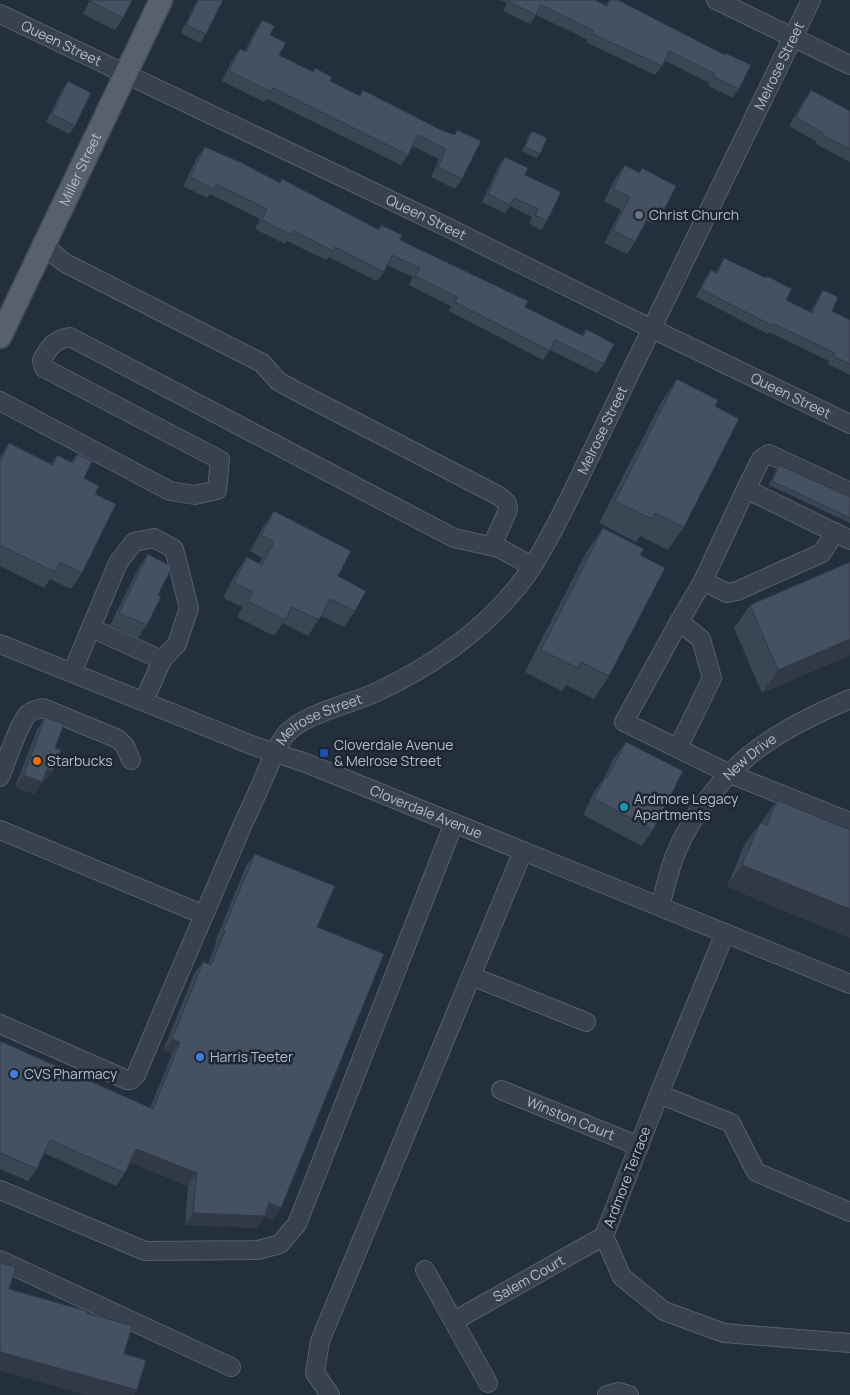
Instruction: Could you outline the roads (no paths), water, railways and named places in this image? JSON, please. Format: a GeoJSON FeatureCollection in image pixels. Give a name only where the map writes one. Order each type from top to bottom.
{"type":"FeatureCollection","features":[{"type":"Feature","properties":{"kind":"main road","name":"Miller Street"},"geometry":{"type":"LineString","coordinates":[[0,337],[161,0]]}},
{"type":"Feature","properties":{"kind":"street"},"geometry":{"type":"LineString","coordinates":[[716,0],[850,64]]}},
{"type":"Feature","properties":{"kind":"street","name":"Melrose Street"},"geometry":{"type":"LineString","coordinates":[[0,1024],[126,1080],[131,1080],[136,1075],[275,753],[287,732],[302,721],[377,692],[419,670],[452,649],[482,625],[510,596],[532,566],[553,531],[811,0]]}},
{"type":"Feature","properties":{"kind":"street","name":"Queen Street"},"geometry":{"type":"LineString","coordinates":[[0,14],[453,230],[651,329],[850,424]]}},
{"type":"Feature","properties":{"kind":"street"},"geometry":{"type":"LineString","coordinates":[[44,246],[65,264],[262,363],[278,381],[294,390],[499,496],[507,503],[508,510],[492,546]]}},
{"type":"Feature","properties":{"kind":"street"},"geometry":{"type":"LineString","coordinates":[[0,401],[170,491],[195,495],[217,490],[220,460],[44,368],[42,360],[52,344],[60,338],[70,337],[454,538],[499,548],[532,566]]}},
{"type":"Feature","properties":{"kind":"street"},"geometry":{"type":"LineString","coordinates":[[850,492],[769,454],[760,459],[703,581],[624,722],[730,774],[850,822]]}},
{"type":"Feature","properties":{"kind":"street"},"geometry":{"type":"LineString","coordinates":[[703,581],[728,592],[737,591],[822,553],[843,536],[746,489]]}},
{"type":"Feature","properties":{"kind":"street"},"geometry":{"type":"LineString","coordinates":[[72,673],[118,563],[134,542],[154,538],[174,549],[188,608],[177,644],[162,660],[144,702]]}},
{"type":"Feature","properties":{"kind":"street"},"geometry":{"type":"LineString","coordinates":[[678,748],[712,678],[701,639],[679,622]]}},
{"type":"Feature","properties":{"kind":"street"},"geometry":{"type":"LineString","coordinates":[[91,628],[162,660]]}},
{"type":"Feature","properties":{"kind":"street","name":"Cloverdale Avenue"},"geometry":{"type":"LineString","coordinates":[[0,644],[254,746],[306,763],[850,984]]}},
{"type":"Feature","properties":{"kind":"street","name":"New Drive"},"geometry":{"type":"LineString","coordinates":[[660,906],[675,855],[685,834],[702,808],[730,774],[769,741],[850,699]]}},
{"type":"Feature","properties":{"kind":"street"},"geometry":{"type":"LineString","coordinates":[[0,777],[27,714],[43,708],[118,739],[125,746],[131,760]]}},
{"type":"Feature","properties":{"kind":"street"},"geometry":{"type":"LineString","coordinates":[[0,1190],[144,1251],[258,1250],[280,1244],[297,1224],[454,823]]}},
{"type":"Feature","properties":{"kind":"street"},"geometry":{"type":"LineString","coordinates":[[0,830],[204,915]]}},
{"type":"Feature","properties":{"kind":"street"},"geometry":{"type":"LineString","coordinates":[[330,1395],[315,1373],[320,1341],[523,851]]}},
{"type":"Feature","properties":{"kind":"street","name":"Ardmore Terrace"},"geometry":{"type":"LineString","coordinates":[[725,933],[659,1094],[604,1236],[622,1277],[664,1311],[724,1333],[850,1343]]}},
{"type":"Feature","properties":{"kind":"street"},"geometry":{"type":"LineString","coordinates":[[471,976],[586,1022]]}},
{"type":"Feature","properties":{"kind":"street","name":"Winston Court"},"geometry":{"type":"LineString","coordinates":[[501,1090],[639,1146]]}},
{"type":"Feature","properties":{"kind":"street"},"geometry":{"type":"LineString","coordinates":[[659,1094],[731,1123],[756,1172],[850,1212]]}},
{"type":"Feature","properties":{"kind":"street","name":"Salem Court"},"geometry":{"type":"LineString","coordinates":[[454,1321],[604,1236]]}},
{"type":"Feature","properties":{"kind":"street"},"geometry":{"type":"LineString","coordinates":[[0,1260],[231,1367]]}},
{"type":"Feature","properties":{"kind":"street"},"geometry":{"type":"LineString","coordinates":[[425,1270],[488,1382]]}},
{"type":"Feature","properties":{"kind":"street"},"geometry":{"type":"LineString","coordinates":[[607,1395],[619,1392],[628,1395]]}},
{"type":"Feature","properties":{"kind":"place","name":"Christ Church"},"geometry":{"type":"Point","coordinates":[639,215]}},
{"type":"Feature","properties":{"kind":"place","name":"Cloverdale Avenue & Melrose Street"},"geometry":{"type":"Point","coordinates":[324,753]}},
{"type":"Feature","properties":{"kind":"place","name":"Starbucks"},"geometry":{"type":"Point","coordinates":[37,761]}},
{"type":"Feature","properties":{"kind":"place","name":"Ardmore Legacy Apartments"},"geometry":{"type":"Point","coordinates":[624,807]}},
{"type":"Feature","properties":{"kind":"place","name":"Harris Teeter"},"geometry":{"type":"Point","coordinates":[200,1057]}},
{"type":"Feature","properties":{"kind":"place","name":"CVS Pharmacy"},"geometry":{"type":"Point","coordinates":[14,1074]}}]}
